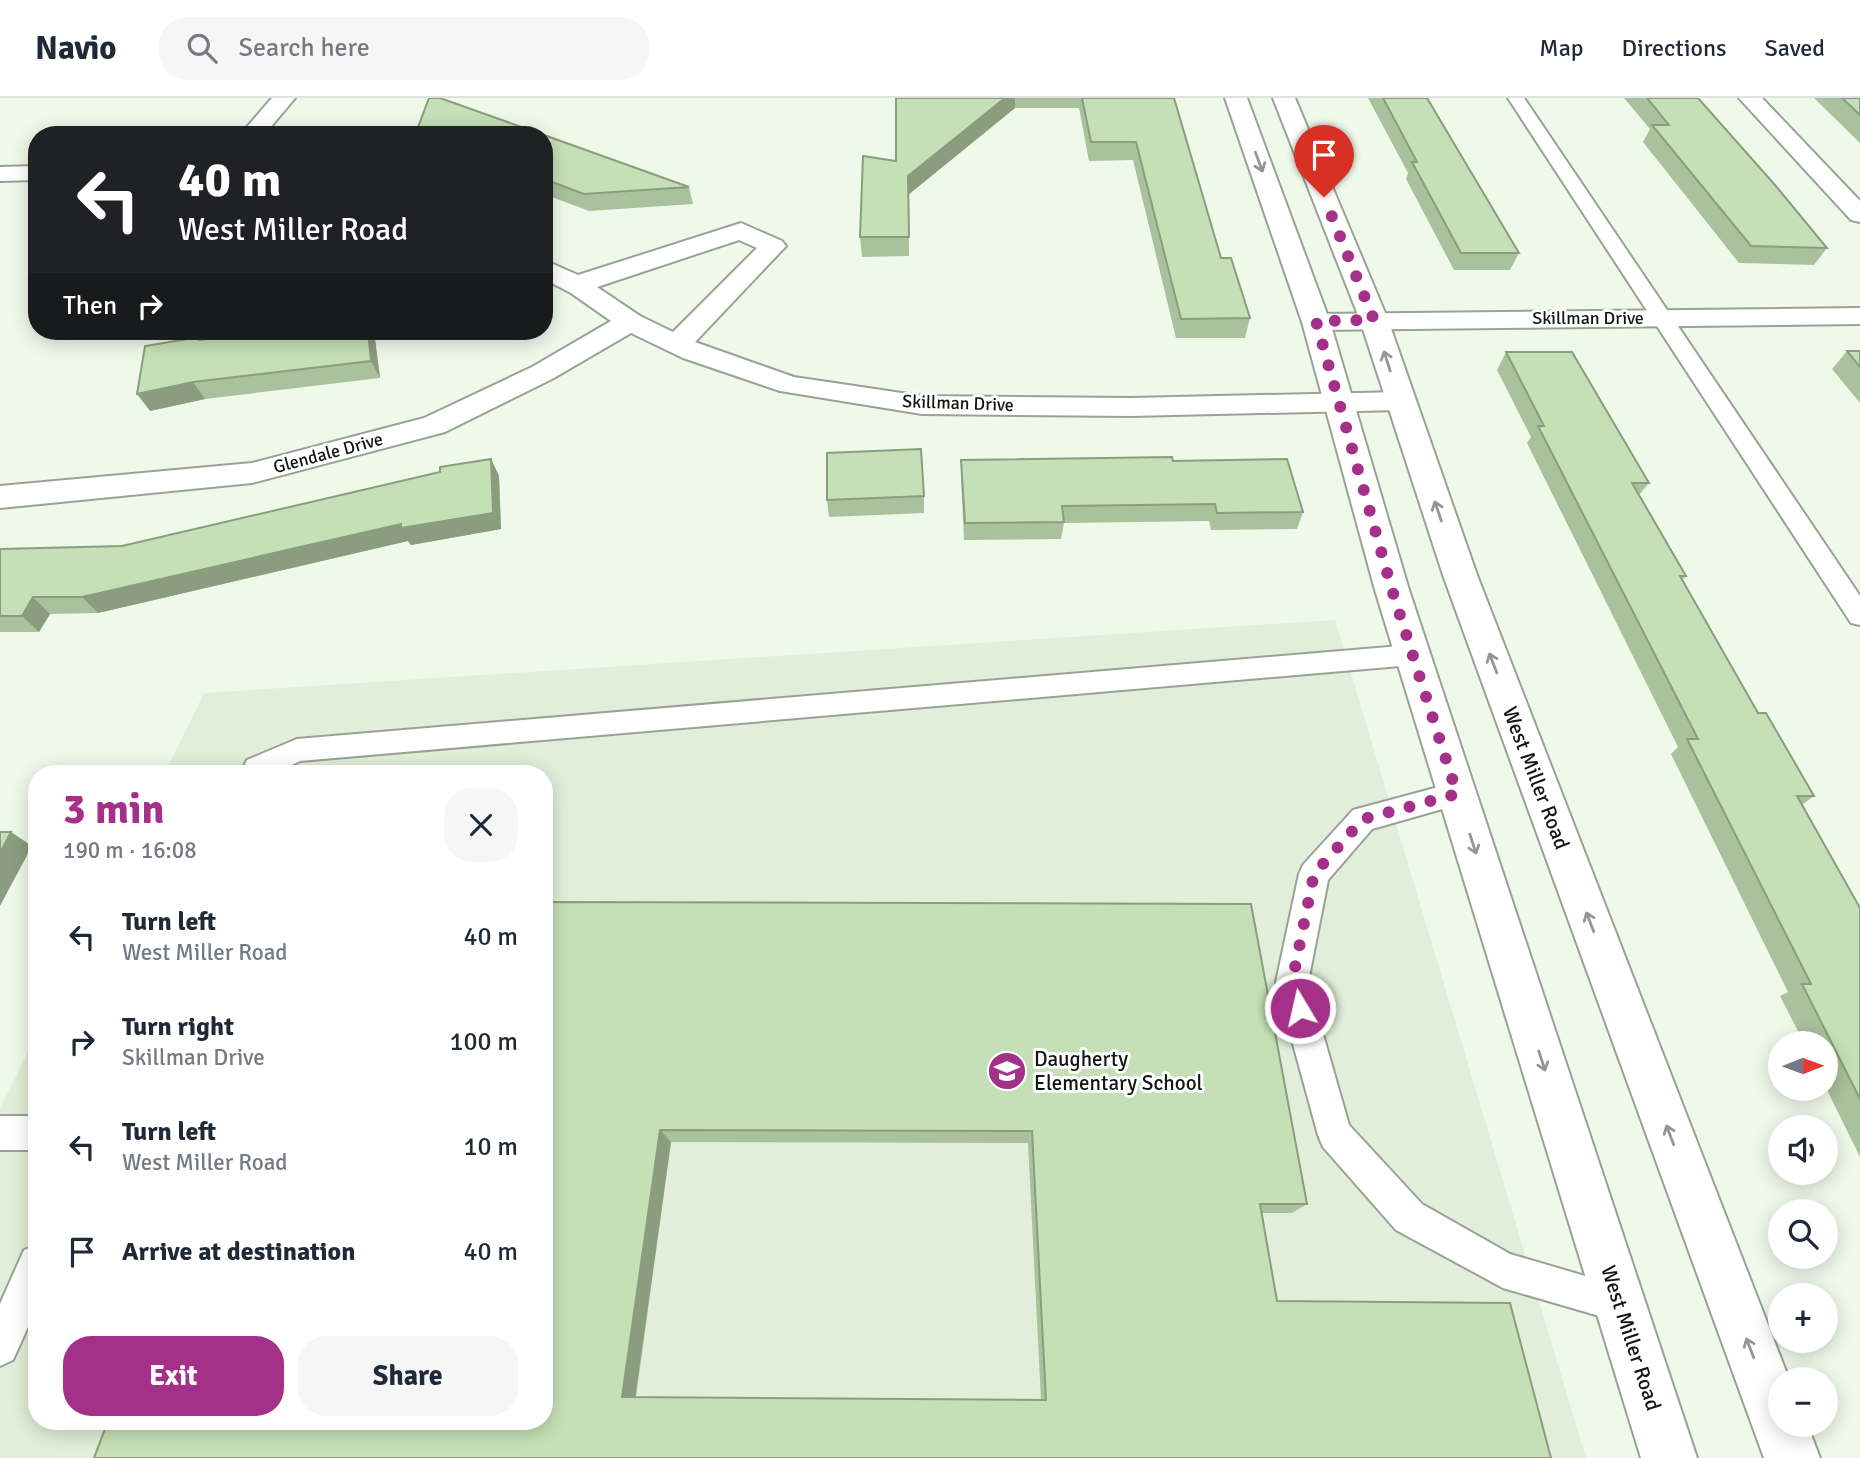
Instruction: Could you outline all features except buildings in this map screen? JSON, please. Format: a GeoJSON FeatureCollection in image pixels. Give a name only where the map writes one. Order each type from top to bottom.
{"type":"FeatureCollection","features":[{"type":"Feature","properties":{"kind":"street"},"geometry":{"type":"LineString","coordinates":[[259,126],[284,98]]}},
{"type":"Feature","properties":{"kind":"street","name":"West Miller Road"},"geometry":{"type":"LineString","coordinates":[[1236,98],[1316,321],[1412,655],[1670,1458]]}},
{"type":"Feature","properties":{"kind":"street","name":"West Miller Road"},"geometry":{"type":"LineString","coordinates":[[1284,98],[1374,320],[1467,594],[1791,1458]]}},
{"type":"Feature","properties":{"kind":"street"},"geometry":{"type":"LineString","coordinates":[[1750,98],[1860,215]]}},
{"type":"Feature","properties":{"kind":"street"},"geometry":{"type":"LineString","coordinates":[[0,174],[28,173]]}},
{"type":"Feature","properties":{"kind":"street"},"geometry":{"type":"LineString","coordinates":[[575,285],[741,231],[774,246],[677,344]]}},
{"type":"Feature","properties":{"kind":"street","name":"Skillman Drive"},"geometry":{"type":"LineString","coordinates":[[553,273],[630,322],[677,344],[790,385],[922,405],[1131,407],[1401,401]]}},
{"type":"Feature","properties":{"kind":"street","name":"Skillman Drive"},"geometry":{"type":"LineString","coordinates":[[1316,321],[1860,316]]}},
{"type":"Feature","properties":{"kind":"street","name":"Glendale Drive"},"geometry":{"type":"LineString","coordinates":[[0,497],[252,473],[434,425],[542,373],[630,322]]}},
{"type":"Feature","properties":{"kind":"lane"},"geometry":{"type":"LineString","coordinates":[[1516,98],[1860,616]]}},
{"type":"Feature","properties":{"kind":"lane"},"geometry":{"type":"LineString","coordinates":[[264,765],[297,750],[1412,655]]}},
{"type":"Feature","properties":{"kind":"lane"},"geometry":{"type":"LineString","coordinates":[[1457,794],[1363,819],[1314,874],[1292,982],[1335,1135],[1409,1217],[1503,1270],[1620,1303]]}},
{"type":"Feature","properties":{"kind":"lane"},"geometry":{"type":"LineString","coordinates":[[0,1133],[28,1133]]}},
{"type":"Feature","properties":{"kind":"lane"},"geometry":{"type":"LineString","coordinates":[[0,1347],[28,1283]]}},
{"type":"Feature","properties":{"kind":"shaded area","name":"Daugherty Elementary School"},"geometry":{"type":"Polygon","coordinates":[[[1335,620],[1586,1458],[0,1458],[0,1108],[28,1051],[28,1430],[553,1430],[553,765],[169,765],[204,693],[1335,620]]]}},
{"type":"Feature","properties":{"kind":"place","name":"Daugherty Elementary School"},"geometry":{"type":"Point","coordinates":[1007,1071]}},
{"type":"Feature","properties":{"kind":"route"},"geometry":{"type":"LineString","coordinates":[[1300,1008],[1292,982],[1314,874],[1363,819],[1457,794],[1392,590],[1316,321],[1374,320],[1324,197]]}}]}
